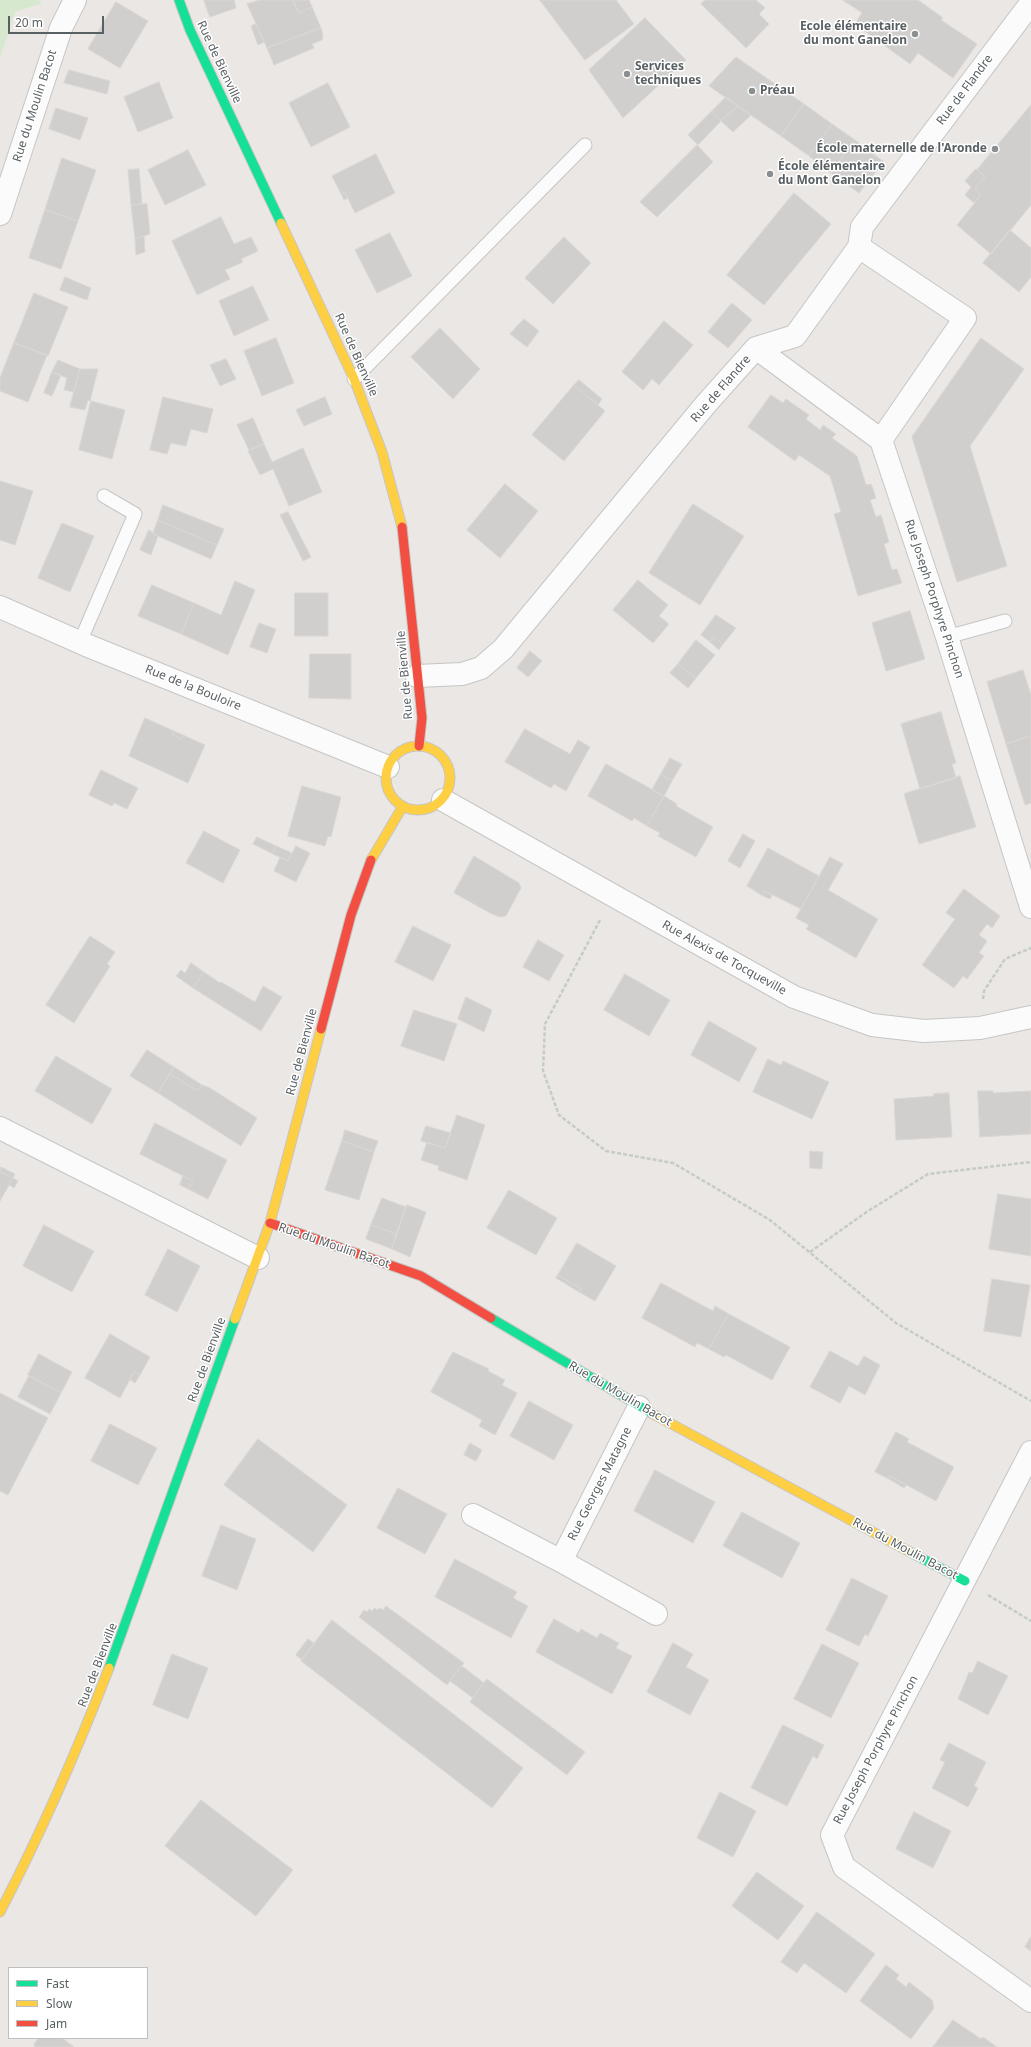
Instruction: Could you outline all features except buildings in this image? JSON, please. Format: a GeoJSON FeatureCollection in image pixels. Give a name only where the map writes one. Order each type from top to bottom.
{"type":"FeatureCollection","features":[{"type":"Feature","properties":{"kind":"street","name":"Rue du Moulin Bacot"},"geometry":{"type":"LineString","coordinates":[[0,214],[7,169],[61,28],[75,0]]}},
{"type":"Feature","properties":{"kind":"street","name":"Rue de Bienville"},"geometry":{"type":"LineString","coordinates":[[179,0],[190,30],[354,379],[382,452],[401,522],[422,718],[419,746]]}},
{"type":"Feature","properties":{"kind":"street"},"geometry":{"type":"LineString","coordinates":[[1028,0],[1031,3]]}},
{"type":"Feature","properties":{"kind":"street","name":"Rue de Flandre"},"geometry":{"type":"LineString","coordinates":[[417,676],[462,674],[481,668],[503,649],[706,404],[756,348],[795,336],[861,237],[1031,3]]}},
{"type":"Feature","properties":{"kind":"street"},"geometry":{"type":"LineString","coordinates":[[756,348],[881,440],[965,318],[861,237]]}},
{"type":"Feature","properties":{"kind":"street","name":"Rue Joseph Porphyre Pinchon"},"geometry":{"type":"LineString","coordinates":[[881,440],[947,637],[1031,907]]}},
{"type":"Feature","properties":{"kind":"street","name":"Rue de la Bouloire"},"geometry":{"type":"LineString","coordinates":[[0,607],[80,642],[388,767]]}},
{"type":"Feature","properties":{"kind":"street"},"geometry":{"type":"LineString","coordinates":[[419,746],[430,748],[439,753],[445,760],[450,770],[451,781],[443,800],[424,810],[413,810],[403,806],[390,794],[386,776],[388,767],[393,758],[400,751],[409,747],[419,746]]}},
{"type":"Feature","properties":{"kind":"street","name":"Rue Alexis de Tocqueville"},"geometry":{"type":"LineString","coordinates":[[443,800],[801,1000],[872,1025],[924,1031],[980,1028],[1031,1016]]}},
{"type":"Feature","properties":{"kind":"street","name":"Rue de Bienville"},"geometry":{"type":"LineString","coordinates":[[0,1912],[24,1865],[79,1745],[120,1642],[157,1533],[270,1223],[351,915],[368,865],[403,806]]}},
{"type":"Feature","properties":{"kind":"street"},"geometry":{"type":"LineString","coordinates":[[0,1128],[258,1258]]}},
{"type":"Feature","properties":{"kind":"street","name":"Rue du Moulin Bacot"},"geometry":{"type":"LineString","coordinates":[[270,1223],[421,1276],[639,1407],[965,1581]]}},
{"type":"Feature","properties":{"kind":"street","name":"Rue Georges Matagne"},"geometry":{"type":"LineString","coordinates":[[561,1561],[639,1407]]}},
{"type":"Feature","properties":{"kind":"street","name":"Rue Joseph Porphyre Pinchon"},"geometry":{"type":"LineString","coordinates":[[1031,1452],[832,1835],[844,1867],[1031,2001]]}},
{"type":"Feature","properties":{"kind":"street"},"geometry":{"type":"LineString","coordinates":[[473,1515],[561,1561],[656,1614]]}},
{"type":"Feature","properties":{"kind":"lane"},"geometry":{"type":"LineString","coordinates":[[354,379],[585,145]]}},
{"type":"Feature","properties":{"kind":"lane"},"geometry":{"type":"LineString","coordinates":[[80,642],[135,514],[104,496]]}},
{"type":"Feature","properties":{"kind":"lane"},"geometry":{"type":"LineString","coordinates":[[947,637],[1005,621]]}},
{"type":"Feature","properties":{"kind":"path"},"geometry":{"type":"LineString","coordinates":[[613,896],[545,1024],[543,1071],[559,1115],[606,1151],[673,1163],[770,1220],[896,1323],[1031,1401]]}},
{"type":"Feature","properties":{"kind":"path"},"geometry":{"type":"LineString","coordinates":[[980,1028],[984,991],[1005,959],[1031,948]]}},
{"type":"Feature","properties":{"kind":"path"},"geometry":{"type":"LineString","coordinates":[[810,1252],[868,1211],[928,1174],[1031,1162]]}},
{"type":"Feature","properties":{"kind":"path"},"geometry":{"type":"LineString","coordinates":[[965,1581],[1031,1622]]}},
{"type":"Feature","properties":{"kind":"green space"},"geometry":{"type":"Polygon","coordinates":[[[0,0],[38,0],[42,3],[15,12],[0,58],[0,0]]]}},
{"type":"Feature","properties":{"kind":"traffic: fast"},"geometry":{"type":"LineString","coordinates":[[179,0],[190,30],[281,223]]}},
{"type":"Feature","properties":{"kind":"traffic: fast"},"geometry":{"type":"LineString","coordinates":[[491,1318],[653,1414]]}},
{"type":"Feature","properties":{"kind":"traffic: fast"},"geometry":{"type":"LineString","coordinates":[[109,1668],[235,1319]]}},
{"type":"Feature","properties":{"kind":"traffic: fast"},"geometry":{"type":"LineString","coordinates":[[910,1552],[965,1581]]}},
{"type":"Feature","properties":{"kind":"traffic: slow"},"geometry":{"type":"LineString","coordinates":[[281,223],[354,379],[382,452],[402,527]]}},
{"type":"Feature","properties":{"kind":"traffic: slow"},"geometry":{"type":"LineString","coordinates":[[418,746],[430,748],[441,755],[448,766],[450,778],[448,790],[441,801],[430,808],[418,810],[406,808],[395,801],[388,790],[386,778],[388,766],[395,755],[406,748],[418,746]]}},
{"type":"Feature","properties":{"kind":"traffic: slow"},"geometry":{"type":"LineString","coordinates":[[371,860],[403,806]]}},
{"type":"Feature","properties":{"kind":"traffic: slow"},"geometry":{"type":"LineString","coordinates":[[235,1319],[270,1223],[321,1029]]}},
{"type":"Feature","properties":{"kind":"traffic: slow"},"geometry":{"type":"LineString","coordinates":[[653,1414],[910,1552]]}},
{"type":"Feature","properties":{"kind":"traffic: slow"},"geometry":{"type":"LineString","coordinates":[[0,1912],[58,1792],[109,1668]]}},
{"type":"Feature","properties":{"kind":"traffic: jam"},"geometry":{"type":"LineString","coordinates":[[402,527],[422,718],[419,746]]}},
{"type":"Feature","properties":{"kind":"traffic: jam"},"geometry":{"type":"LineString","coordinates":[[321,1029],[351,915],[371,860]]}},
{"type":"Feature","properties":{"kind":"traffic: jam"},"geometry":{"type":"LineString","coordinates":[[270,1223],[421,1276],[491,1318]]}},
{"type":"Feature","properties":{"kind":"place","name":"Ecole élémentaire du mont Ganelon"},"geometry":{"type":"Point","coordinates":[915,34]}},
{"type":"Feature","properties":{"kind":"place","name":"Services techniques"},"geometry":{"type":"Point","coordinates":[627,74]}},
{"type":"Feature","properties":{"kind":"place","name":"Préau"},"geometry":{"type":"Point","coordinates":[752,91]}},
{"type":"Feature","properties":{"kind":"place","name":"École maternelle de l'Aronde"},"geometry":{"type":"Point","coordinates":[995,149]}},
{"type":"Feature","properties":{"kind":"place","name":"École élémentaire du Mont Ganelon"},"geometry":{"type":"Point","coordinates":[770,174]}}]}
